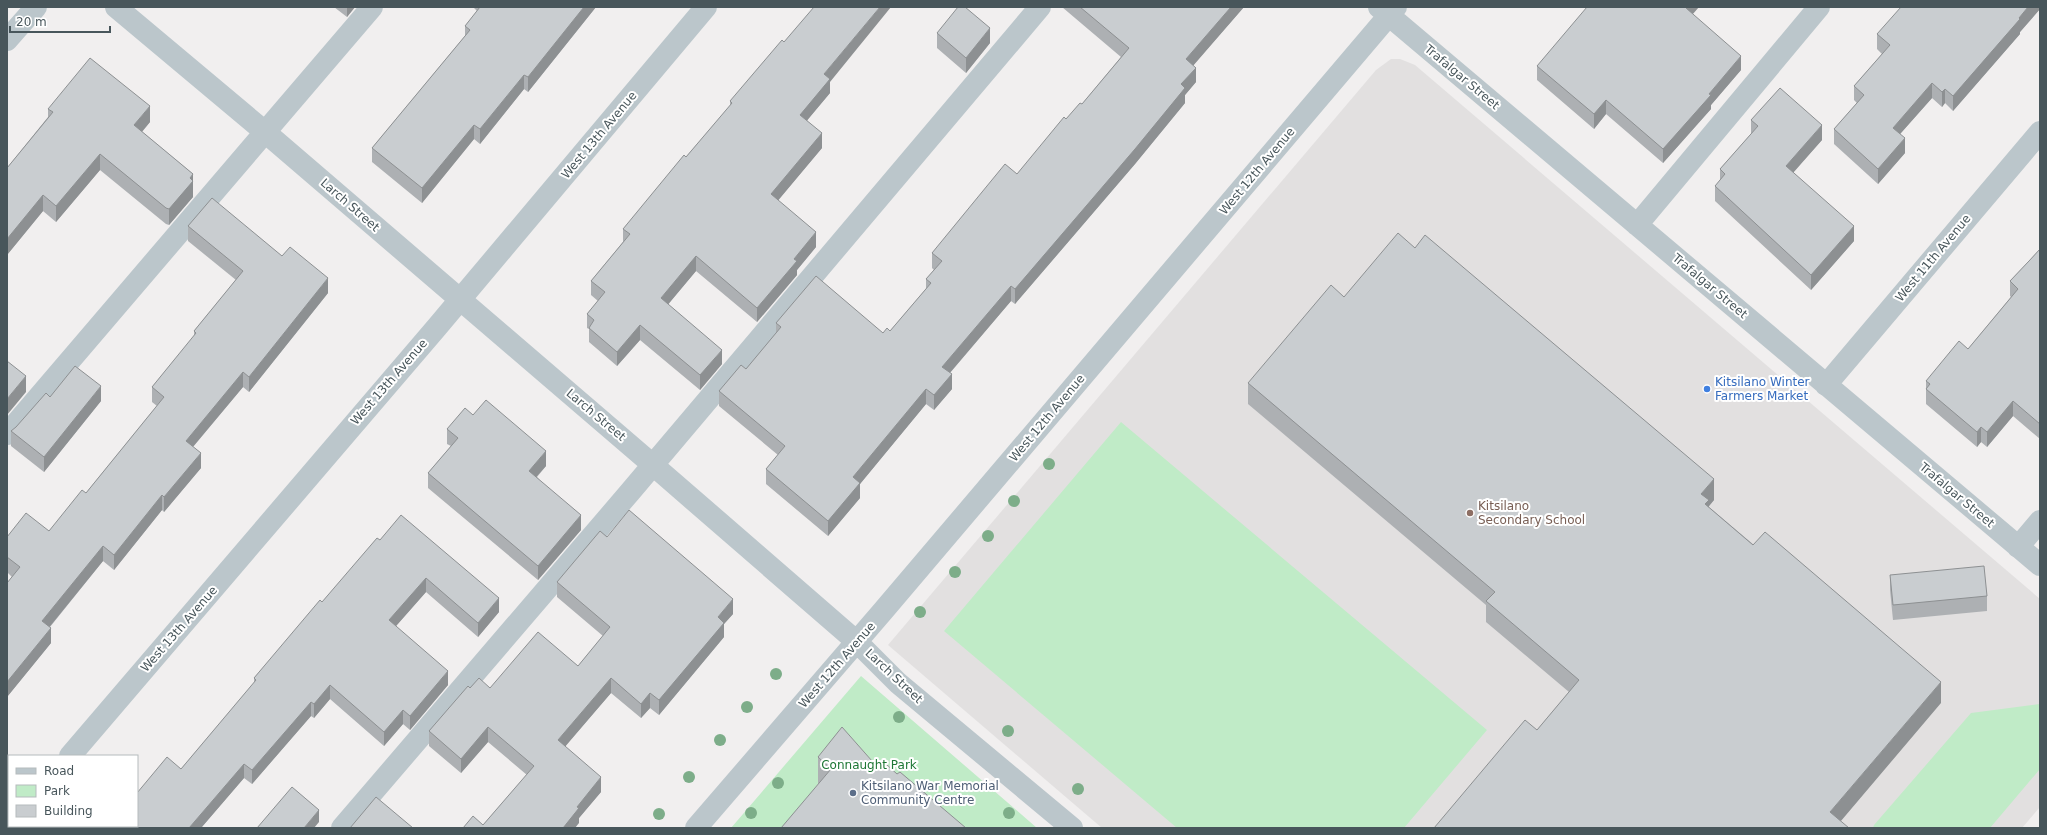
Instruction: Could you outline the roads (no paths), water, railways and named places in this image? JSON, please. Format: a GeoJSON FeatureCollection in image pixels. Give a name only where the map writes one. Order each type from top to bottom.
{"type":"FeatureCollection","features":[{"type":"Feature","properties":{"kind":"street"},"geometry":{"type":"LineString","coordinates":[[7,40],[36,7]]}},
{"type":"Feature","properties":{"kind":"street","name":"Larch Street"},"geometry":{"type":"LineString","coordinates":[[116,7],[654,464],[857,642],[898,683],[1072,828]]}},
{"type":"Feature","properties":{"kind":"street"},"geometry":{"type":"LineString","coordinates":[[7,434],[372,7]]}},
{"type":"Feature","properties":{"kind":"street","name":"West 13th Avenue"},"geometry":{"type":"LineString","coordinates":[[71,755],[460,299],[706,7]]}},
{"type":"Feature","properties":{"kind":"street"},"geometry":{"type":"LineString","coordinates":[[342,828],[654,464],[1040,7]]}},
{"type":"Feature","properties":{"kind":"street"},"geometry":{"type":"LineString","coordinates":[[1637,225],[1819,7]]}},
{"type":"Feature","properties":{"kind":"street","name":"Trafalgar Street"},"geometry":{"type":"LineString","coordinates":[[1388,10],[1637,225],[2040,565]]}},
{"type":"Feature","properties":{"kind":"street","name":"West 12th Avenue"},"geometry":{"type":"LineString","coordinates":[[696,828],[857,642],[1388,10]]}},
{"type":"Feature","properties":{"kind":"street","name":"West 11th Avenue"},"geometry":{"type":"LineString","coordinates":[[1826,385],[2040,132]]}},
{"type":"Feature","properties":{"kind":"street"},"geometry":{"type":"LineString","coordinates":[[2018,547],[2040,521]]}},
{"type":"Feature","properties":{"kind":"place","name":"Kitsilano Winter Farmers Market"},"geometry":{"type":"Point","coordinates":[1707,389]}},
{"type":"Feature","properties":{"kind":"place","name":"Kitsilano Secondary School"},"geometry":{"type":"Point","coordinates":[1470,513]}},
{"type":"Feature","properties":{"kind":"place","name":"Kitsilano War Memorial Community Centre"},"geometry":{"type":"Point","coordinates":[853,793]}},
{"type":"Feature","properties":{"kind":"park label","name":"Connaught Park"},"geometry":{"type":"Point","coordinates":[869,765]}}]}
